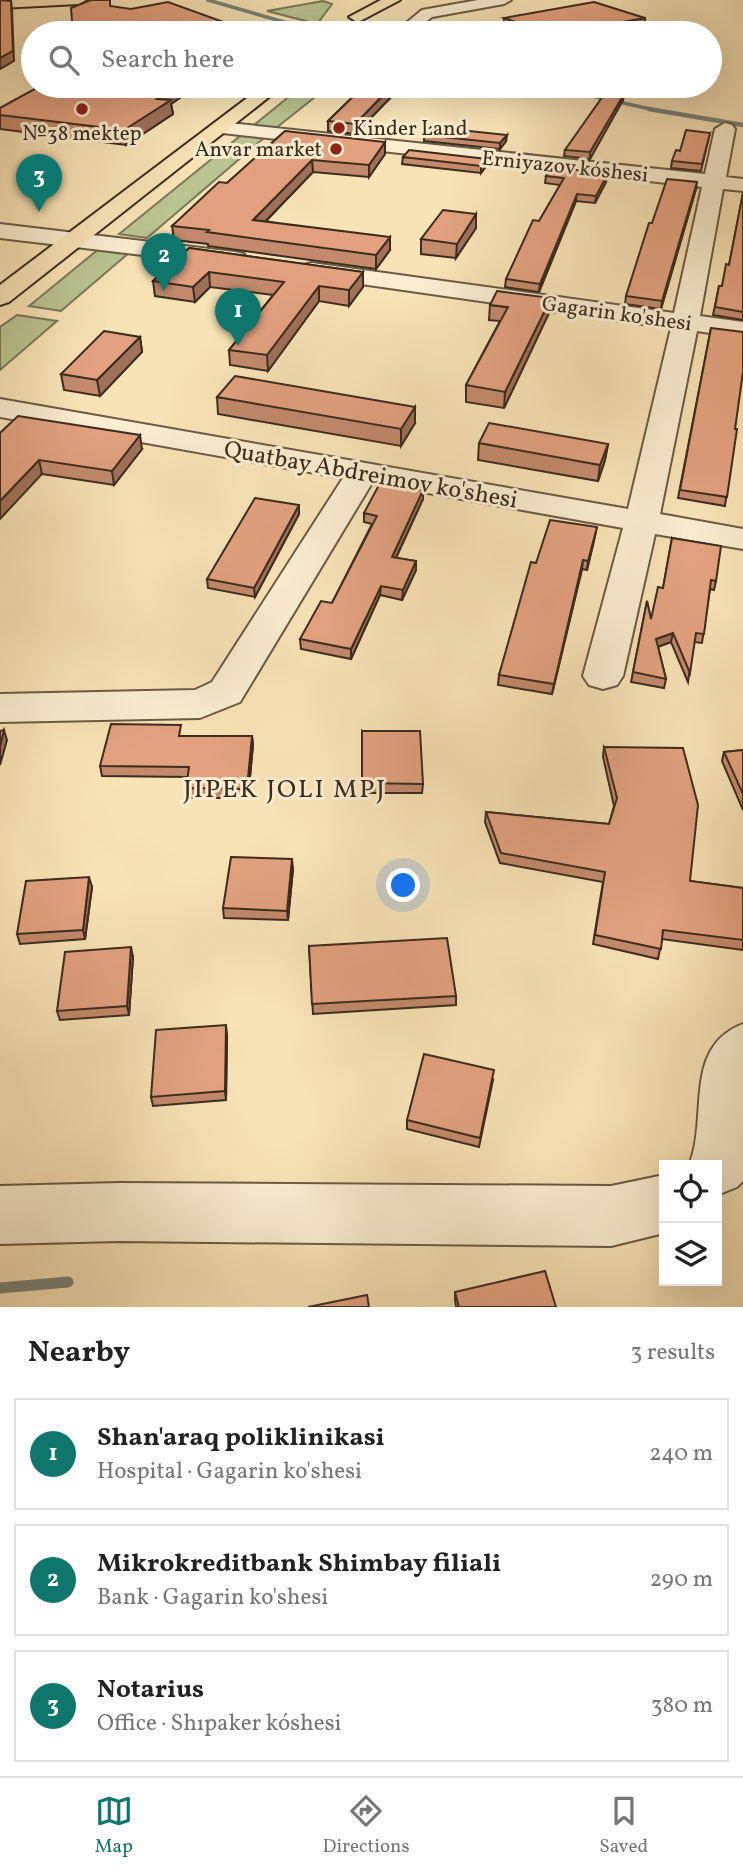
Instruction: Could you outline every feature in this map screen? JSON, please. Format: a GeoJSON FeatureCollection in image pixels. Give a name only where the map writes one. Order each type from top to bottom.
{"type":"FeatureCollection","features":[{"type":"Feature","properties":{"kind":"main road"},"geometry":{"type":"LineString","coordinates":[[0,3],[40,0]]}},
{"type":"Feature","properties":{"kind":"main road"},"geometry":{"type":"LineString","coordinates":[[0,3],[79,0]]}},
{"type":"Feature","properties":{"kind":"main road"},"geometry":{"type":"LineString","coordinates":[[354,21],[364,0]]}},
{"type":"Feature","properties":{"kind":"main road"},"geometry":{"type":"LineString","coordinates":[[346,2],[353,6],[353,21]]}},
{"type":"Feature","properties":{"kind":"main road"},"geometry":{"type":"LineString","coordinates":[[360,21],[392,6]]}},
{"type":"Feature","properties":{"kind":"main road"},"geometry":{"type":"LineString","coordinates":[[0,297],[259,98]]}},
{"type":"Feature","properties":{"kind":"street"},"geometry":{"type":"LineString","coordinates":[[392,6],[421,10],[481,1]]}},
{"type":"Feature","properties":{"kind":"street"},"geometry":{"type":"LineString","coordinates":[[413,21],[421,10]]}},
{"type":"Feature","properties":{"kind":"street","name":"Erniyazov kóshesi"},"geometry":{"type":"LineString","coordinates":[[220,128],[729,183]]}},
{"type":"Feature","properties":{"kind":"street"},"geometry":{"type":"LineString","coordinates":[[603,676],[642,523],[687,322],[729,183],[725,129]]}},
{"type":"Feature","properties":{"kind":"street"},"geometry":{"type":"LineString","coordinates":[[0,232],[76,238],[254,262]]}},
{"type":"Feature","properties":{"kind":"street","name":"Gagarin ko'shesi"},"geometry":{"type":"LineString","coordinates":[[294,267],[743,330]]}},
{"type":"Feature","properties":{"kind":"street","name":"Quatbay Abdreimov ko'shesi"},"geometry":{"type":"LineString","coordinates":[[0,408],[743,539]]}},
{"type":"Feature","properties":{"kind":"street"},"geometry":{"type":"LineString","coordinates":[[0,708],[200,704],[226,692],[362,473]]}},
{"type":"Feature","properties":{"kind":"street"},"geometry":{"type":"LineString","coordinates":[[722,1161],[729,1070],[743,1048]]}},
{"type":"Feature","properties":{"kind":"street"},"geometry":{"type":"LineString","coordinates":[[0,1215],[119,1212],[611,1216],[659,1204]]}},
{"type":"Feature","properties":{"kind":"green space"},"geometry":{"type":"Polygon","coordinates":[[[323,1],[332,4],[319,21],[305,21],[267,11],[323,1]]]}},
{"type":"Feature","properties":{"kind":"green space"},"geometry":{"type":"Polygon","coordinates":[[[287,98],[314,98],[276,128],[254,125],[287,98]]]}},
{"type":"Feature","properties":{"kind":"green space"},"geometry":{"type":"Polygon","coordinates":[[[240,136],[264,138],[147,238],[119,234],[240,136]]]}},
{"type":"Feature","properties":{"kind":"green space"},"geometry":{"type":"Polygon","coordinates":[[[100,248],[130,252],[61,311],[29,306],[100,248]]]}},
{"type":"Feature","properties":{"kind":"green space"},"geometry":{"type":"Polygon","coordinates":[[[17,315],[57,321],[0,370],[0,327],[17,315]]]}},
{"type":"Feature","properties":{"kind":"building"},"geometry":{"type":"Polygon","coordinates":[[[0,0],[11,1],[13,51],[0,58],[0,0]]]}},
{"type":"Feature","properties":{"kind":"building"},"geometry":{"type":"Polygon","coordinates":[[[91,0],[110,0],[110,6],[131,9],[168,2],[220,21],[72,21],[71,8],[91,0]]]}},
{"type":"Feature","properties":{"kind":"building"},"geometry":{"type":"Polygon","coordinates":[[[594,2],[645,18],[628,21],[513,21],[504,18],[594,2]]]}},
{"type":"Feature","properties":{"kind":"building"},"geometry":{"type":"Polygon","coordinates":[[[21,96],[171,100],[124,130],[0,115],[0,108],[21,96]]]}},
{"type":"Feature","properties":{"kind":"building"},"geometry":{"type":"Polygon","coordinates":[[[352,98],[380,98],[355,124],[328,121],[352,98]]]}},
{"type":"Feature","properties":{"kind":"building"},"geometry":{"type":"Polygon","coordinates":[[[602,98],[622,98],[590,152],[565,150],[602,98]]]}},
{"type":"Feature","properties":{"kind":"building"},"geometry":{"type":"Polygon","coordinates":[[[431,127],[507,135],[500,143],[424,135],[431,127]]]}},
{"type":"Feature","properties":{"kind":"building"},"geometry":{"type":"Polygon","coordinates":[[[686,130],[710,133],[702,164],[672,161],[676,150],[680,151],[686,130]]]}},
{"type":"Feature","properties":{"kind":"building"},"geometry":{"type":"Polygon","coordinates":[[[285,131],[385,142],[369,165],[312,160],[253,220],[390,237],[376,255],[172,226],[219,182],[227,183],[285,131]]]}},
{"type":"Feature","properties":{"kind":"building"},"geometry":{"type":"Polygon","coordinates":[[[409,150],[487,159],[481,166],[403,157],[409,150]]]}},
{"type":"Feature","properties":{"kind":"building"},"geometry":{"type":"Polygon","coordinates":[[[553,166],[607,175],[596,196],[577,194],[540,284],[506,279],[533,220],[539,221],[564,178],[546,176],[553,166]]]}},
{"type":"Feature","properties":{"kind":"building"},"geometry":{"type":"Polygon","coordinates":[[[667,179],[697,182],[662,301],[626,296],[649,223],[652,223],[667,179]]]}},
{"type":"Feature","properties":{"kind":"building"},"geometry":{"type":"Polygon","coordinates":[[[743,193],[743,312],[715,307],[726,264],[729,265],[743,193]]]}},
{"type":"Feature","properties":{"kind":"building"},"geometry":{"type":"Polygon","coordinates":[[[443,210],[476,214],[457,244],[421,239],[443,210]]]}},
{"type":"Feature","properties":{"kind":"building"},"geometry":{"type":"Polygon","coordinates":[[[189,248],[363,272],[349,290],[319,286],[267,355],[229,350],[284,282],[209,272],[193,287],[153,281],[189,248]]]}},
{"type":"Feature","properties":{"kind":"building"},"geometry":{"type":"Polygon","coordinates":[[[497,291],[551,298],[505,392],[466,385],[508,307],[490,305],[497,291]]]}},
{"type":"Feature","properties":{"kind":"building"},"geometry":{"type":"Polygon","coordinates":[[[711,328],[743,332],[743,372],[727,497],[680,490],[711,328]]]}},
{"type":"Feature","properties":{"kind":"building"},"geometry":{"type":"Polygon","coordinates":[[[104,331],[140,337],[97,380],[61,374],[104,331]]]}},
{"type":"Feature","properties":{"kind":"building"},"geometry":{"type":"Polygon","coordinates":[[[235,376],[415,407],[401,429],[217,397],[235,376]]]}},
{"type":"Feature","properties":{"kind":"building"},"geometry":{"type":"Polygon","coordinates":[[[18,416],[140,435],[112,471],[39,460],[0,501],[0,433],[18,416]]]}},
{"type":"Feature","properties":{"kind":"building"},"geometry":{"type":"Polygon","coordinates":[[[489,423],[608,444],[600,465],[479,443],[489,423]]]}},
{"type":"Feature","properties":{"kind":"building"},"geometry":{"type":"Polygon","coordinates":[[[380,483],[423,490],[392,557],[416,561],[403,590],[381,586],[351,649],[300,639],[321,601],[332,603],[377,516],[364,513],[380,483]]]}},
{"type":"Feature","properties":{"kind":"building"},"geometry":{"type":"Polygon","coordinates":[[[255,498],[299,505],[254,588],[207,579],[255,498]]]}},
{"type":"Feature","properties":{"kind":"building"},"geometry":{"type":"Polygon","coordinates":[[[550,520],[597,527],[588,561],[583,560],[554,684],[499,675],[531,562],[536,563],[550,520]]]}},
{"type":"Feature","properties":{"kind":"building"},"geometry":{"type":"Polygon","coordinates":[[[672,538],[721,546],[716,581],[711,580],[704,634],[696,633],[690,673],[673,633],[656,639],[666,679],[633,672],[647,601],[651,619],[658,587],[663,588],[672,538]]]}},
{"type":"Feature","properties":{"kind":"building"},"geometry":{"type":"Polygon","coordinates":[[[111,724],[181,725],[179,736],[252,736],[247,789],[186,788],[189,767],[100,766],[111,724]]]}},
{"type":"Feature","properties":{"kind":"building"},"geometry":{"type":"Polygon","coordinates":[[[362,731],[420,731],[423,784],[362,783],[362,731]]]}},
{"type":"Feature","properties":{"kind":"building"},"geometry":{"type":"Polygon","coordinates":[[[604,747],[683,748],[698,805],[690,881],[743,888],[743,940],[663,930],[661,949],[595,935],[605,872],[501,853],[486,812],[609,824],[617,798],[604,747]]]}},
{"type":"Feature","properties":{"kind":"building"},"geometry":{"type":"Polygon","coordinates":[[[743,750],[743,794],[724,752],[743,750]]]}},
{"type":"Feature","properties":{"kind":"building"},"geometry":{"type":"Polygon","coordinates":[[[231,857],[292,859],[287,911],[223,908],[231,857]]]}},
{"type":"Feature","properties":{"kind":"building"},"geometry":{"type":"Polygon","coordinates":[[[89,877],[83,930],[17,934],[26,881],[89,877]]]}},
{"type":"Feature","properties":{"kind":"building"},"geometry":{"type":"Polygon","coordinates":[[[447,938],[456,996],[312,1004],[309,946],[447,938]]]}},
{"type":"Feature","properties":{"kind":"building"},"geometry":{"type":"Polygon","coordinates":[[[131,947],[127,1006],[57,1011],[65,952],[131,947]]]}},
{"type":"Feature","properties":{"kind":"building"},"geometry":{"type":"Polygon","coordinates":[[[226,1025],[225,1091],[151,1097],[156,1030],[226,1025]]]}},
{"type":"Feature","properties":{"kind":"building"},"geometry":{"type":"Polygon","coordinates":[[[424,1054],[494,1070],[480,1138],[407,1120],[424,1054]]]}},
{"type":"Feature","properties":{"kind":"building"},"geometry":{"type":"Polygon","coordinates":[[[545,1271],[556,1307],[459,1307],[455,1292],[545,1271]]]}},
{"type":"Feature","properties":{"kind":"building"},"geometry":{"type":"Polygon","coordinates":[[[367,1295],[369,1307],[308,1307],[367,1295]]]}},
{"type":"Feature","properties":{"kind":"waterway"},"geometry":{"type":"LineString","coordinates":[[208,0],[281,21]]}},
{"type":"Feature","properties":{"kind":"waterway"},"geometry":{"type":"LineString","coordinates":[[601,98],[654,110]]}},
{"type":"Feature","properties":{"kind":"waterway"},"geometry":{"type":"LineString","coordinates":[[649,109],[654,110]]}},
{"type":"Feature","properties":{"kind":"waterway"},"geometry":{"type":"LineString","coordinates":[[654,110],[743,125]]}},
{"type":"Feature","properties":{"kind":"waterway"},"geometry":{"type":"LineString","coordinates":[[654,110],[659,111]]}},
{"type":"Feature","properties":{"kind":"waterway"},"geometry":{"type":"LineString","coordinates":[[0,1288],[68,1282]]}},
{"type":"Feature","properties":{"kind":"place","name":"№38 mektep"},"geometry":{"type":"Point","coordinates":[82,109]}},
{"type":"Feature","properties":{"kind":"place","name":"Kinder Land"},"geometry":{"type":"Point","coordinates":[339,128]}},
{"type":"Feature","properties":{"kind":"place","name":"Anvar market"},"geometry":{"type":"Point","coordinates":[336,149]}},
{"type":"Feature","properties":{"kind":"place","name":"Notarius"},"geometry":{"type":"Point","coordinates":[39,212]}},
{"type":"Feature","properties":{"kind":"place","name":"Mikrokreditbank Shimbay filiali"},"geometry":{"type":"Point","coordinates":[164,291]}},
{"type":"Feature","properties":{"kind":"place","name":"Shan'araq poliklinikasi"},"geometry":{"type":"Point","coordinates":[238,346]}},
{"type":"Feature","properties":{"kind":"district","name":"JIPEK JOLI MPJ"},"geometry":{"type":"Point","coordinates":[285,788]}}]}
